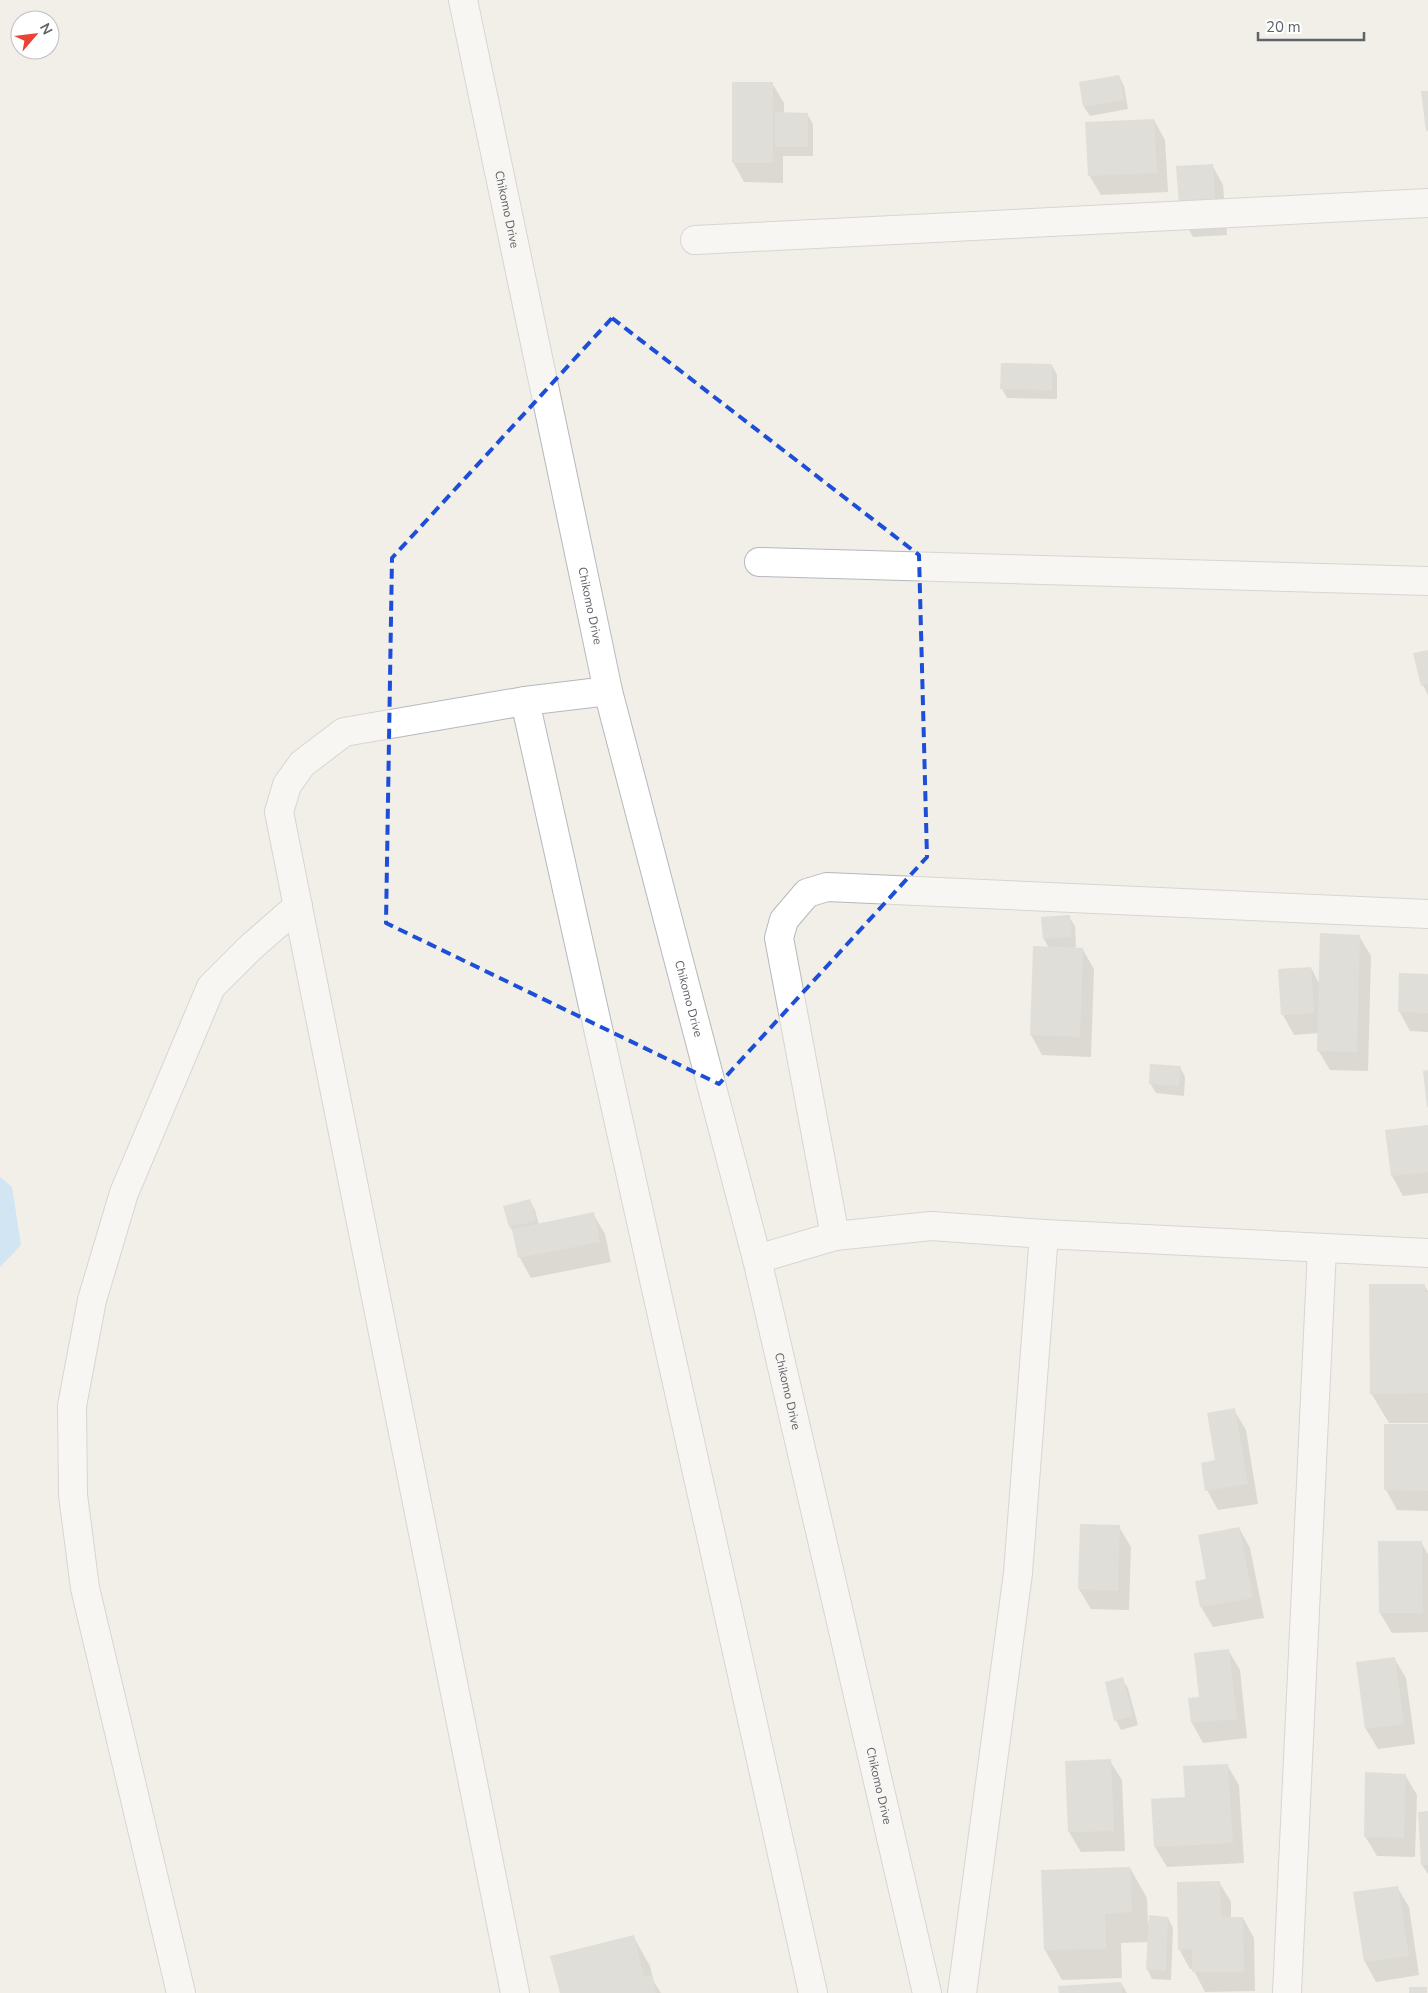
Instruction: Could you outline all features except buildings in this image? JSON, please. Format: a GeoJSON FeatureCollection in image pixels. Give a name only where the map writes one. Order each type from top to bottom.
{"type":"FeatureCollection","features":[{"type":"Feature","properties":{"kind":"street","name":"Chikomo Drive"},"geometry":{"type":"LineString","coordinates":[[463,0],[608,691],[756,1259],[927,1993]]}},
{"type":"Feature","properties":{"kind":"street"},"geometry":{"type":"LineString","coordinates":[[695,240],[1428,203]]}},
{"type":"Feature","properties":{"kind":"street"},"geometry":{"type":"LineString","coordinates":[[759,562],[1428,581]]}},
{"type":"Feature","properties":{"kind":"street"},"geometry":{"type":"LineString","coordinates":[[515,1993],[279,812],[287,785],[302,764],[344,732],[525,701],[608,691]]}},
{"type":"Feature","properties":{"kind":"street"},"geometry":{"type":"LineString","coordinates":[[525,701],[813,1993]]}},
{"type":"Feature","properties":{"kind":"street"},"geometry":{"type":"LineString","coordinates":[[835,1236],[779,938],[784,920],[808,893],[827,887],[1428,914]]}},
{"type":"Feature","properties":{"kind":"street"},"geometry":{"type":"LineString","coordinates":[[181,1993],[85,1588],[73,1495],[72,1406],[92,1300],[124,1193],[212,987],[250,948],[298,906]]}},
{"type":"Feature","properties":{"kind":"street"},"geometry":{"type":"LineString","coordinates":[[756,1259],[835,1236],[931,1226],[1044,1234],[1428,1253]]}},
{"type":"Feature","properties":{"kind":"street"},"geometry":{"type":"LineString","coordinates":[[962,1993],[1018,1573],[1044,1234]]}},
{"type":"Feature","properties":{"kind":"street"},"geometry":{"type":"LineString","coordinates":[[1287,1993],[1322,1249]]}},
{"type":"Feature","properties":{"kind":"highlighted area"},"geometry":{"type":"Polygon","coordinates":[[[612,318],[919,555],[927,857],[719,1084],[386,923],[392,558],[612,318]]]}},
{"type":"Feature","properties":{"kind":"water"},"geometry":{"type":"Polygon","coordinates":[[[0,1177],[12,1187],[21,1245],[0,1267],[0,1177]]]}}]}
